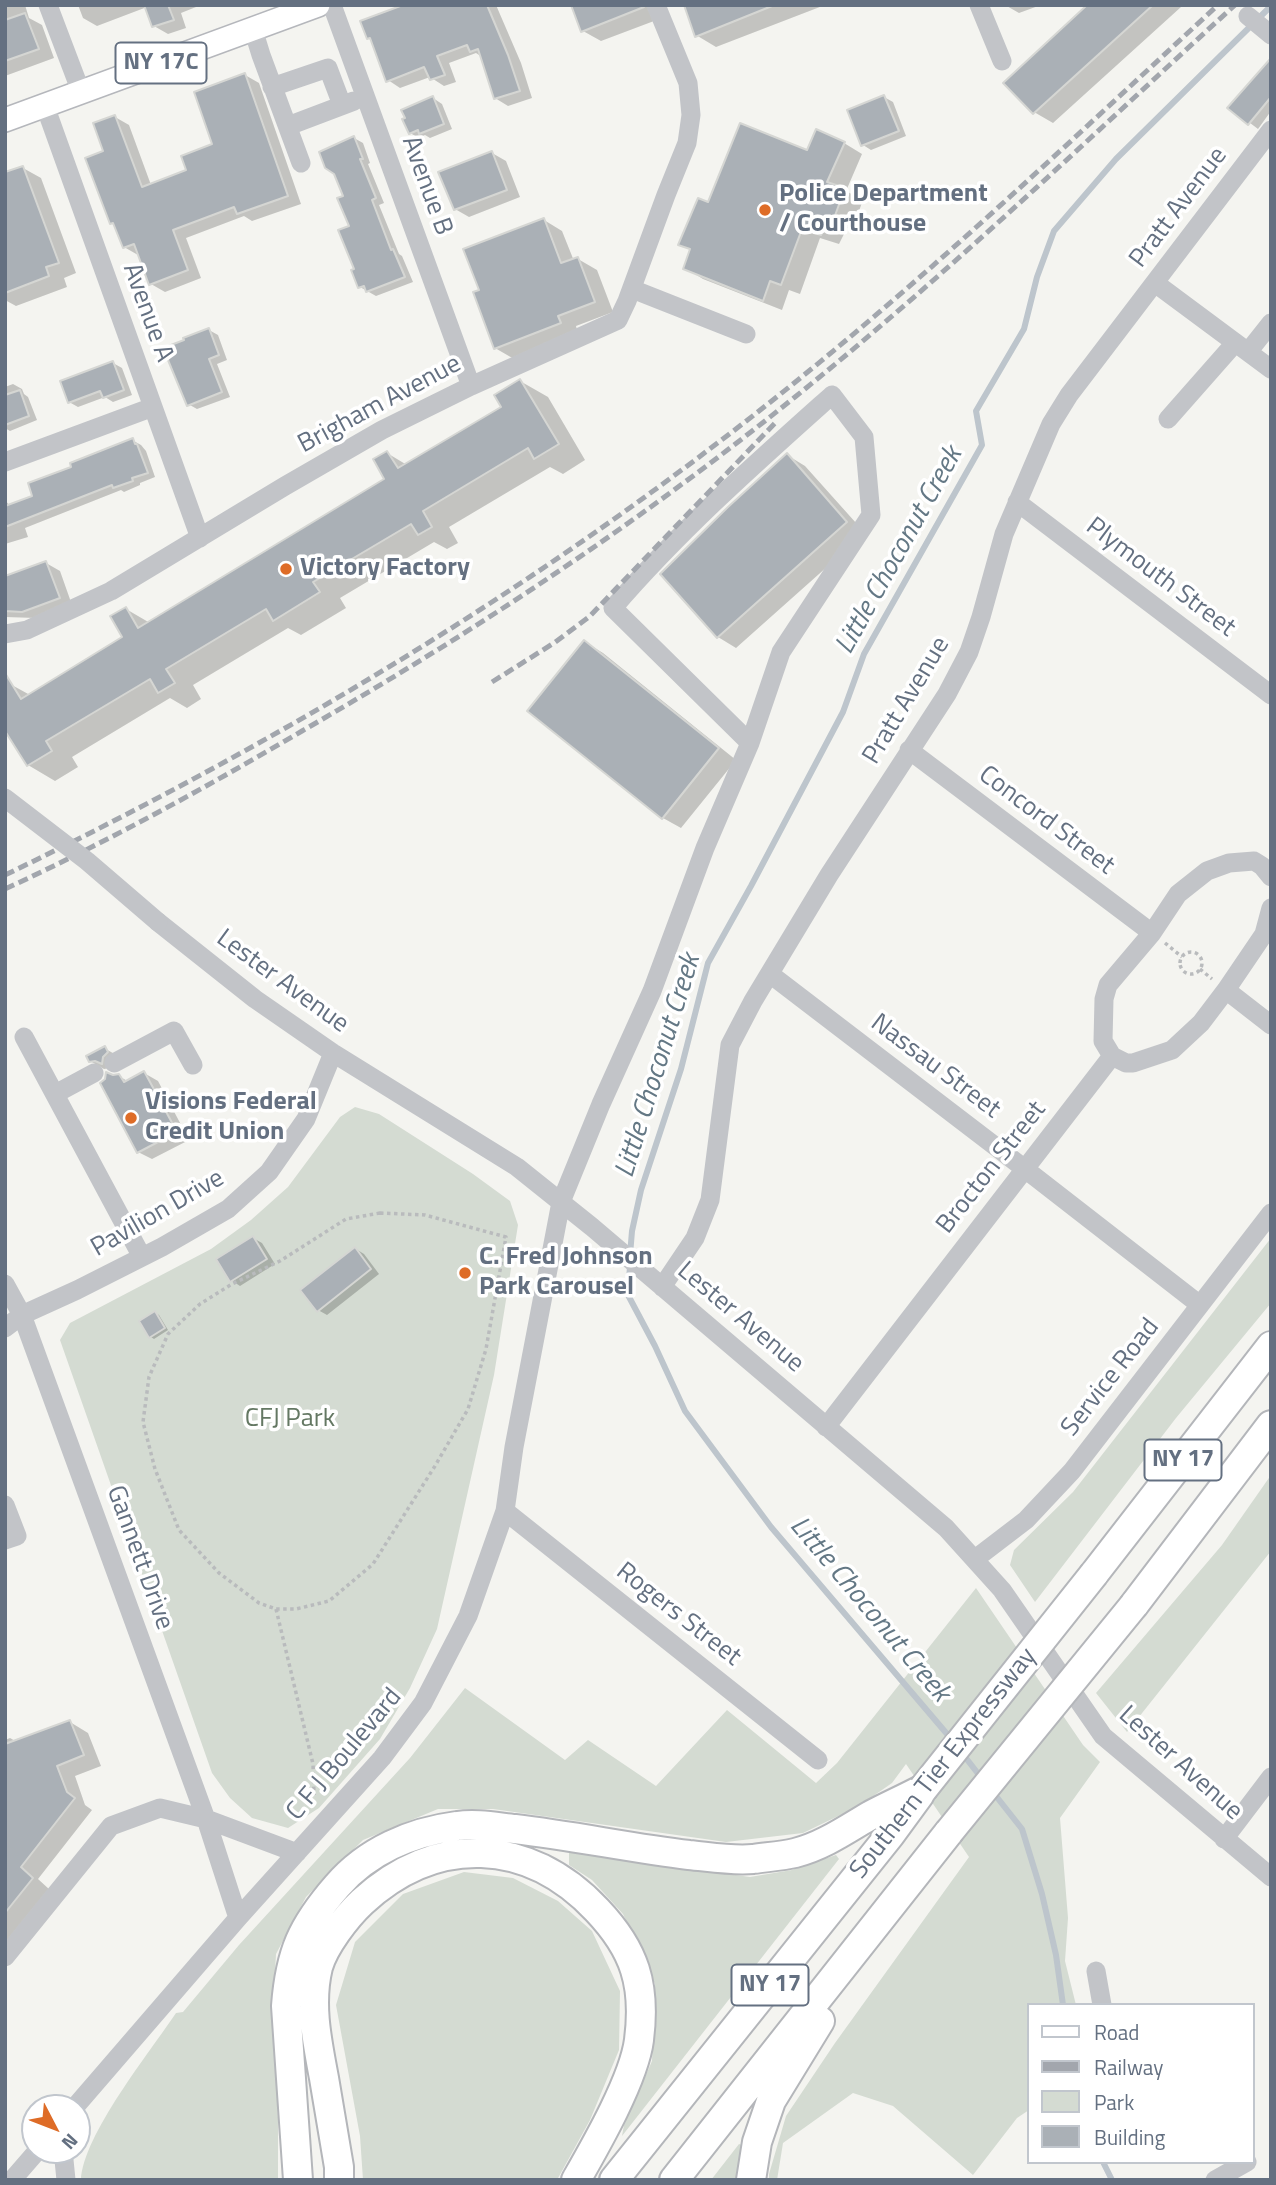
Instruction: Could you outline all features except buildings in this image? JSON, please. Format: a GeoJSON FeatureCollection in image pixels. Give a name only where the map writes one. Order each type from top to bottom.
{"type":"FeatureCollection","features":[{"type":"Feature","properties":{"kind":"highway","name":"Southern Tier Expressway"},"geometry":{"type":"LineString","coordinates":[[614,2180],[890,1835],[923,1789],[1271,1346]]}},
{"type":"Feature","properties":{"kind":"highway","name":"Southern Tier Expressway"},"geometry":{"type":"LineString","coordinates":[[674,2180],[949,1832],[1134,1605],[1271,1424]]}},
{"type":"Feature","properties":{"kind":"highway"},"geometry":{"type":"LineString","coordinates":[[298,2180],[286,2006],[294,1954],[303,1932],[321,1904],[347,1874],[367,1858],[416,1834],[477,1825],[647,1850],[751,1859],[796,1852],[827,1840],[923,1789]]}},
{"type":"Feature","properties":{"kind":"highway"},"geometry":{"type":"LineString","coordinates":[[339,2180],[314,2021],[319,1965],[336,1932],[355,1908],[384,1884],[400,1873],[433,1859],[455,1854],[505,1855],[541,1867],[564,1880],[607,1921],[627,1948],[637,1972],[640,1998],[639,2042],[627,2081],[576,2180]]}},
{"type":"Feature","properties":{"kind":"highway"},"geometry":{"type":"LineString","coordinates":[[751,2180],[757,2142],[771,2101],[788,2070],[908,1884]]}},
{"type":"Feature","properties":{"kind":"main road","name":"NY 17C"},"geometry":{"type":"LineString","coordinates":[[5,120],[318,5]]}},
{"type":"Feature","properties":{"kind":"street"},"geometry":{"type":"LineString","coordinates":[[48,5],[81,92]]}},
{"type":"Feature","properties":{"kind":"street","name":"Avenue B"},"geometry":{"type":"LineString","coordinates":[[332,5],[471,386]]}},
{"type":"Feature","properties":{"kind":"street","name":"Brigham Avenue"},"geometry":{"type":"LineString","coordinates":[[5,634],[27,630],[111,591],[285,485],[382,430],[471,386],[618,320],[687,144],[691,115],[688,83],[656,5]]}},
{"type":"Feature","properties":{"kind":"street"},"geometry":{"type":"LineString","coordinates":[[979,5],[1002,61]]}},
{"type":"Feature","properties":{"kind":"street"},"geometry":{"type":"LineString","coordinates":[[1248,16],[1268,33]]}},
{"type":"Feature","properties":{"kind":"street"},"geometry":{"type":"LineString","coordinates":[[253,29],[301,163]]}},
{"type":"Feature","properties":{"kind":"street"},"geometry":{"type":"LineString","coordinates":[[272,87],[327,68],[342,105]]}},
{"type":"Feature","properties":{"kind":"street"},"geometry":{"type":"LineString","coordinates":[[288,126],[365,97]]}},
{"type":"Feature","properties":{"kind":"street","name":"Avenue A"},"geometry":{"type":"LineString","coordinates":[[45,106],[200,538]]}},
{"type":"Feature","properties":{"kind":"street","name":"Pratt Avenue"},"geometry":{"type":"LineString","coordinates":[[657,1283],[695,1238],[709,1199],[730,1045],[753,1001],[829,876],[947,694],[969,652],[1004,534],[1051,424],[1069,395],[1271,130]]}},
{"type":"Feature","properties":{"kind":"street"},"geometry":{"type":"LineString","coordinates":[[1155,283],[1271,369]]}},
{"type":"Feature","properties":{"kind":"street"},"geometry":{"type":"LineString","coordinates":[[632,289],[746,334]]}},
{"type":"Feature","properties":{"kind":"street"},"geometry":{"type":"LineString","coordinates":[[1168,419],[1242,347],[1271,323]]}},
{"type":"Feature","properties":{"kind":"street","name":"C F J Boulevard"},"geometry":{"type":"LineString","coordinates":[[86,2094],[238,1918],[382,1758],[423,1703],[468,1616],[505,1511],[514,1447],[561,1202],[652,991],[705,848],[750,743],[781,652],[871,515],[864,437],[832,395],[725,490],[647,568],[613,608],[750,743]]}},
{"type":"Feature","properties":{"kind":"street"},"geometry":{"type":"LineString","coordinates":[[5,462],[153,407]]}},
{"type":"Feature","properties":{"kind":"street","name":"Plymouth Street"},"geometry":{"type":"LineString","coordinates":[[1017,502],[1271,695]]}},
{"type":"Feature","properties":{"kind":"street","name":"Concord Street"},"geometry":{"type":"LineString","coordinates":[[909,750],[1152,933]]}},
{"type":"Feature","properties":{"kind":"street","name":"Lester Avenue"},"geometry":{"type":"LineString","coordinates":[[5,798],[87,861],[255,999],[333,1053],[517,1167],[947,1528],[1002,1590],[1103,1736],[1271,1877]]}},
{"type":"Feature","properties":{"kind":"street"},"geometry":{"type":"LineString","coordinates":[[1268,866],[1255,861],[1229,863],[1207,871],[1178,894],[1152,933],[1108,985],[1104,999],[1103,1041],[1112,1056],[1126,1063],[1133,1063],[1172,1050],[1200,1023],[1226,990],[1264,934],[1271,908]]}},
{"type":"Feature","properties":{"kind":"street","name":"Nassau Street"},"geometry":{"type":"LineString","coordinates":[[770,974],[1026,1168],[1200,1305]]}},
{"type":"Feature","properties":{"kind":"street"},"geometry":{"type":"LineString","coordinates":[[1226,990],[1271,1025]]}},
{"type":"Feature","properties":{"kind":"street"},"geometry":{"type":"LineString","coordinates":[[114,1063],[174,1031],[193,1065]]}},
{"type":"Feature","properties":{"kind":"street"},"geometry":{"type":"LineString","coordinates":[[24,1037],[142,1257]]}},
{"type":"Feature","properties":{"kind":"street","name":"Pavilion Drive"},"geometry":{"type":"LineString","coordinates":[[5,1328],[22,1315],[142,1257],[228,1209],[269,1172],[306,1119],[333,1053]]}},
{"type":"Feature","properties":{"kind":"street","name":"Brocton Street"},"geometry":{"type":"LineString","coordinates":[[826,1427],[1112,1056]]}},
{"type":"Feature","properties":{"kind":"street"},"geometry":{"type":"LineString","coordinates":[[55,1094],[94,1073]]}},
{"type":"Feature","properties":{"kind":"street","name":"Service Road"},"geometry":{"type":"LineString","coordinates":[[975,1559],[1026,1520],[1072,1471],[1271,1213]]}},
{"type":"Feature","properties":{"kind":"street","name":"Gannett Drive"},"geometry":{"type":"LineString","coordinates":[[5,1284],[22,1315],[206,1819],[238,1918]]}},
{"type":"Feature","properties":{"kind":"street"},"geometry":{"type":"LineString","coordinates":[[5,1505],[18,1536],[5,1540]]}},
{"type":"Feature","properties":{"kind":"street","name":"Rogers Street"},"geometry":{"type":"LineString","coordinates":[[505,1511],[818,1760]]}},
{"type":"Feature","properties":{"kind":"street"},"geometry":{"type":"LineString","coordinates":[[1224,1839],[1271,1777]]}},
{"type":"Feature","properties":{"kind":"street"},"geometry":{"type":"LineString","coordinates":[[5,1957],[111,1826],[160,1808],[206,1819],[297,1853]]}},
{"type":"Feature","properties":{"kind":"street"},"geometry":{"type":"LineString","coordinates":[[1096,1971],[1102,2003]]}},
{"type":"Feature","properties":{"kind":"street"},"geometry":{"type":"LineString","coordinates":[[12,2180],[26,2164]]}},
{"type":"Feature","properties":{"kind":"street"},"geometry":{"type":"LineString","coordinates":[[1215,2180],[1243,2164]]}},
{"type":"Feature","properties":{"kind":"path"},"geometry":{"type":"LineString","coordinates":[[1192,952],[1201,959],[1202,964],[1196,973],[1185,973],[1181,968],[1180,962],[1186,953],[1192,952]]}},
{"type":"Feature","properties":{"kind":"path"},"geometry":{"type":"LineString","coordinates":[[380,1213],[425,1215],[506,1237],[486,1349],[468,1409],[435,1466],[373,1564],[329,1601],[296,1609],[276,1609],[259,1602],[219,1573],[178,1530],[155,1469],[143,1422],[149,1377],[168,1334],[200,1304],[232,1284],[280,1261],[346,1219],[380,1213]]}},
{"type":"Feature","properties":{"kind":"path"},"geometry":{"type":"LineString","coordinates":[[276,1609],[313,1764],[314,1795]]}},
{"type":"Feature","properties":{"kind":"green space","name":"CFJ Park"},"geometry":{"type":"Polygon","coordinates":[[[355,1107],[379,1114],[473,1174],[510,1201],[518,1225],[494,1375],[437,1629],[410,1688],[380,1739],[319,1808],[288,1828],[252,1818],[230,1798],[212,1773],[60,1340],[70,1323],[211,1249],[251,1220],[288,1187],[340,1117],[355,1107]]]}},
{"type":"Feature","properties":{"kind":"green space"},"geometry":{"type":"Polygon","coordinates":[[[1271,1238],[1271,1303],[1176,1418],[1035,1602],[1010,1565],[1014,1550],[1073,1492],[1271,1238]]]}},
{"type":"Feature","properties":{"kind":"green space"},"geometry":{"type":"Polygon","coordinates":[[[1271,1475],[1271,1551],[1127,1732],[1096,1693],[1222,1545],[1271,1475]]]}},
{"type":"Feature","properties":{"kind":"green space"},"geometry":{"type":"Polygon","coordinates":[[[976,1588],[1083,1745],[1100,1762],[1060,1818],[1068,1918],[1065,1961],[1076,2003],[1028,2003],[1028,2111],[1017,2118],[973,2175],[893,2106],[853,2093],[783,2143],[777,2180],[769,2180],[786,2116],[835,2043],[969,1857],[906,1764],[892,1783],[859,1806],[803,1833],[726,1842],[493,1809],[438,1809],[363,1840],[306,1897],[276,1954],[273,2009],[278,2180],[81,2180],[85,2164],[91,2164],[91,2146],[105,2118],[176,2013],[183,2012],[239,1945],[410,1758],[465,1688],[565,1760],[588,1740],[656,1786],[727,1710],[816,1783],[837,1763],[976,1588]]]}},
{"type":"Feature","properties":{"kind":"green space"},"geometry":{"type":"Polygon","coordinates":[[[569,1851],[750,1877],[792,1870],[836,1855],[839,1859],[622,2136],[624,2125],[652,2061],[655,1984],[623,1914],[592,1880],[569,1865],[569,1851]]]}},
{"type":"Feature","properties":{"kind":"green space"},"geometry":{"type":"Polygon","coordinates":[[[464,1872],[513,1878],[558,1901],[592,1931],[620,1991],[619,2050],[590,2120],[557,2180],[363,2180],[360,2136],[336,2005],[355,1942],[403,1894],[464,1872]]]}},
{"type":"Feature","properties":{"kind":"green space"},"geometry":{"type":"Polygon","coordinates":[[[739,2144],[745,2146],[738,2180],[711,2180],[739,2144]]]}},
{"type":"Feature","properties":{"kind":"waterway","name":"Little Choconut Creek"},"geometry":{"type":"LineString","coordinates":[[630,1255],[641,1190],[681,1069],[708,963],[843,712],[864,654],[982,445],[976,411],[1024,329],[1037,277],[1054,231],[1116,159],[1271,6]]}},
{"type":"Feature","properties":{"kind":"waterway","name":"Little Choconut Creek"},"geometry":{"type":"LineString","coordinates":[[630,1266],[628,1295],[685,1411],[771,1527],[953,1741]]}},
{"type":"Feature","properties":{"kind":"waterway","name":"Little Choconut Creek"},"geometry":{"type":"LineString","coordinates":[[962,1753],[983,1780]]}},
{"type":"Feature","properties":{"kind":"waterway","name":"Little Choconut Creek"},"geometry":{"type":"LineString","coordinates":[[992,1791],[1022,1829],[1042,1894],[1056,1955],[1063,2003]]}},
{"type":"Feature","properties":{"kind":"waterway","name":"Little Choconut Creek"},"geometry":{"type":"LineString","coordinates":[[1104,2164],[1112,2180]]}},
{"type":"Feature","properties":{"kind":"railway"},"geometry":{"type":"LineString","coordinates":[[5,875],[188,782],[367,680],[540,570],[624,512],[707,451],[840,345],[968,234],[1218,5]]}},
{"type":"Feature","properties":{"kind":"railway"},"geometry":{"type":"LineString","coordinates":[[5,889],[155,814],[302,731],[430,655],[616,532],[736,443],[852,350],[1018,204],[1235,5]]}},
{"type":"Feature","properties":{"kind":"railway"},"geometry":{"type":"LineString","coordinates":[[492,682],[554,643],[589,617],[775,423]]}},
{"type":"Feature","properties":{"kind":"place","name":"Police Department / Courthouse"},"geometry":{"type":"Point","coordinates":[765,210]}},
{"type":"Feature","properties":{"kind":"place","name":"Victory Factory"},"geometry":{"type":"Point","coordinates":[286,569]}},
{"type":"Feature","properties":{"kind":"place","name":"Visions Federal Credit Union"},"geometry":{"type":"Point","coordinates":[131,1118]}},
{"type":"Feature","properties":{"kind":"place","name":"C. Fred Johnson Park Carousel"},"geometry":{"type":"Point","coordinates":[465,1273]}}]}
